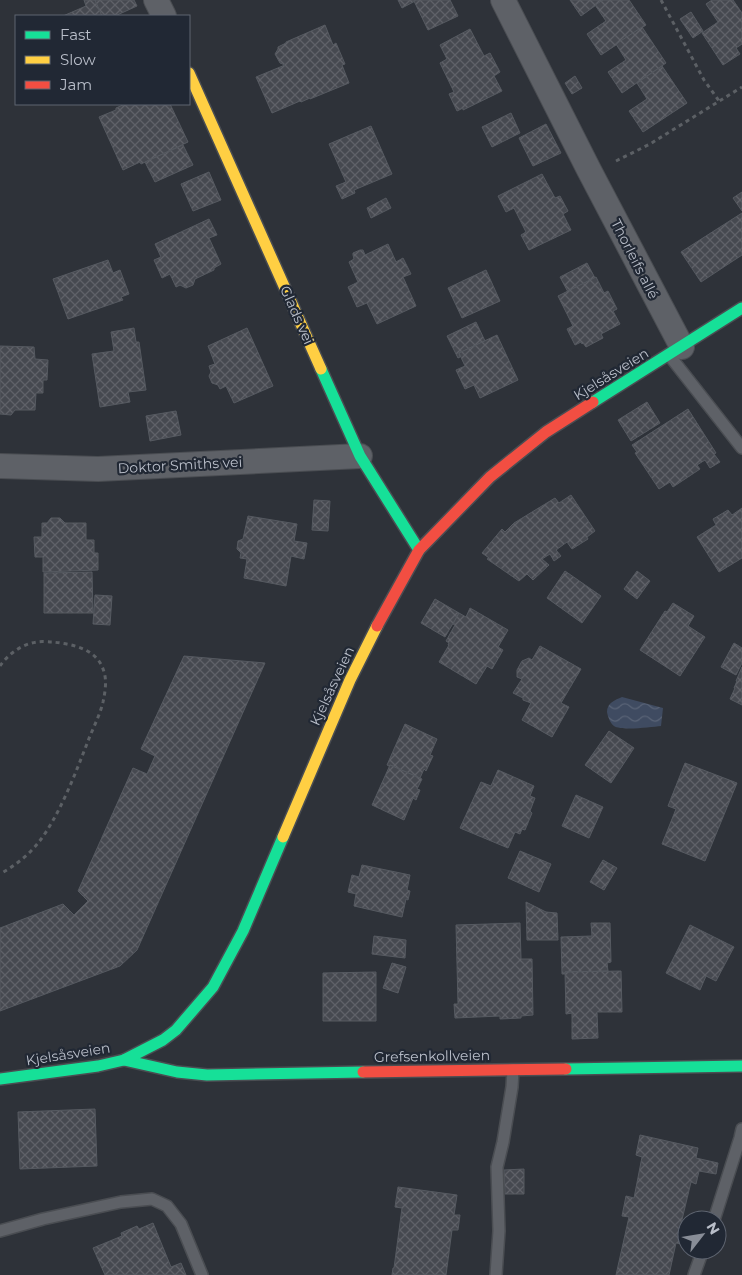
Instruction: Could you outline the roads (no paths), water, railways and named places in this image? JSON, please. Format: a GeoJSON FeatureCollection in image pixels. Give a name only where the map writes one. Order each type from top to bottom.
{"type":"FeatureCollection","features":[{"type":"Feature","properties":{"kind":"street"},"geometry":{"type":"LineString","coordinates":[[156,0],[164,15]]}},
{"type":"Feature","properties":{"kind":"street","name":"Thorleifs allé"},"geometry":{"type":"LineString","coordinates":[[503,0],[589,170],[675,351]]}},
{"type":"Feature","properties":{"kind":"street","name":"Glads vei"},"geometry":{"type":"LineString","coordinates":[[190,75],[360,456],[419,550]]}},
{"type":"Feature","properties":{"kind":"street","name":"Kjelsåsveien"},"geometry":{"type":"LineString","coordinates":[[0,1079],[98,1066],[124,1060],[164,1040],[176,1030],[213,987],[243,931],[350,680],[370,639],[419,550],[490,477],[546,432],[742,308]]}},
{"type":"Feature","properties":{"kind":"street","name":"Doktor Smiths vei"},"geometry":{"type":"LineString","coordinates":[[0,466],[98,469],[360,456]]}},
{"type":"Feature","properties":{"kind":"street","name":"Grefsenkollveien"},"geometry":{"type":"LineString","coordinates":[[124,1060],[177,1072],[207,1075],[742,1066]]}},
{"type":"Feature","properties":{"kind":"lane"},"geometry":{"type":"LineString","coordinates":[[675,351],[742,448]]}},
{"type":"Feature","properties":{"kind":"lane"},"geometry":{"type":"LineString","coordinates":[[496,1275],[499,1231],[497,1167],[504,1142],[512,1087],[512,1070]]}},
{"type":"Feature","properties":{"kind":"lane"},"geometry":{"type":"LineString","coordinates":[[717,1210],[742,1129]]}},
{"type":"Feature","properties":{"kind":"lane"},"geometry":{"type":"LineString","coordinates":[[0,1231],[42,1219],[121,1202],[152,1199],[167,1206],[180,1224],[202,1275]]}},
{"type":"Feature","properties":{"kind":"lane"},"geometry":{"type":"LineString","coordinates":[[694,1275],[699,1260]]}},
{"type":"Feature","properties":{"kind":"water"},"geometry":{"type":"Polygon","coordinates":[[[622,697],[663,708],[661,726],[630,728],[614,726],[611,723],[607,709],[612,702],[622,697]]]}}]}
